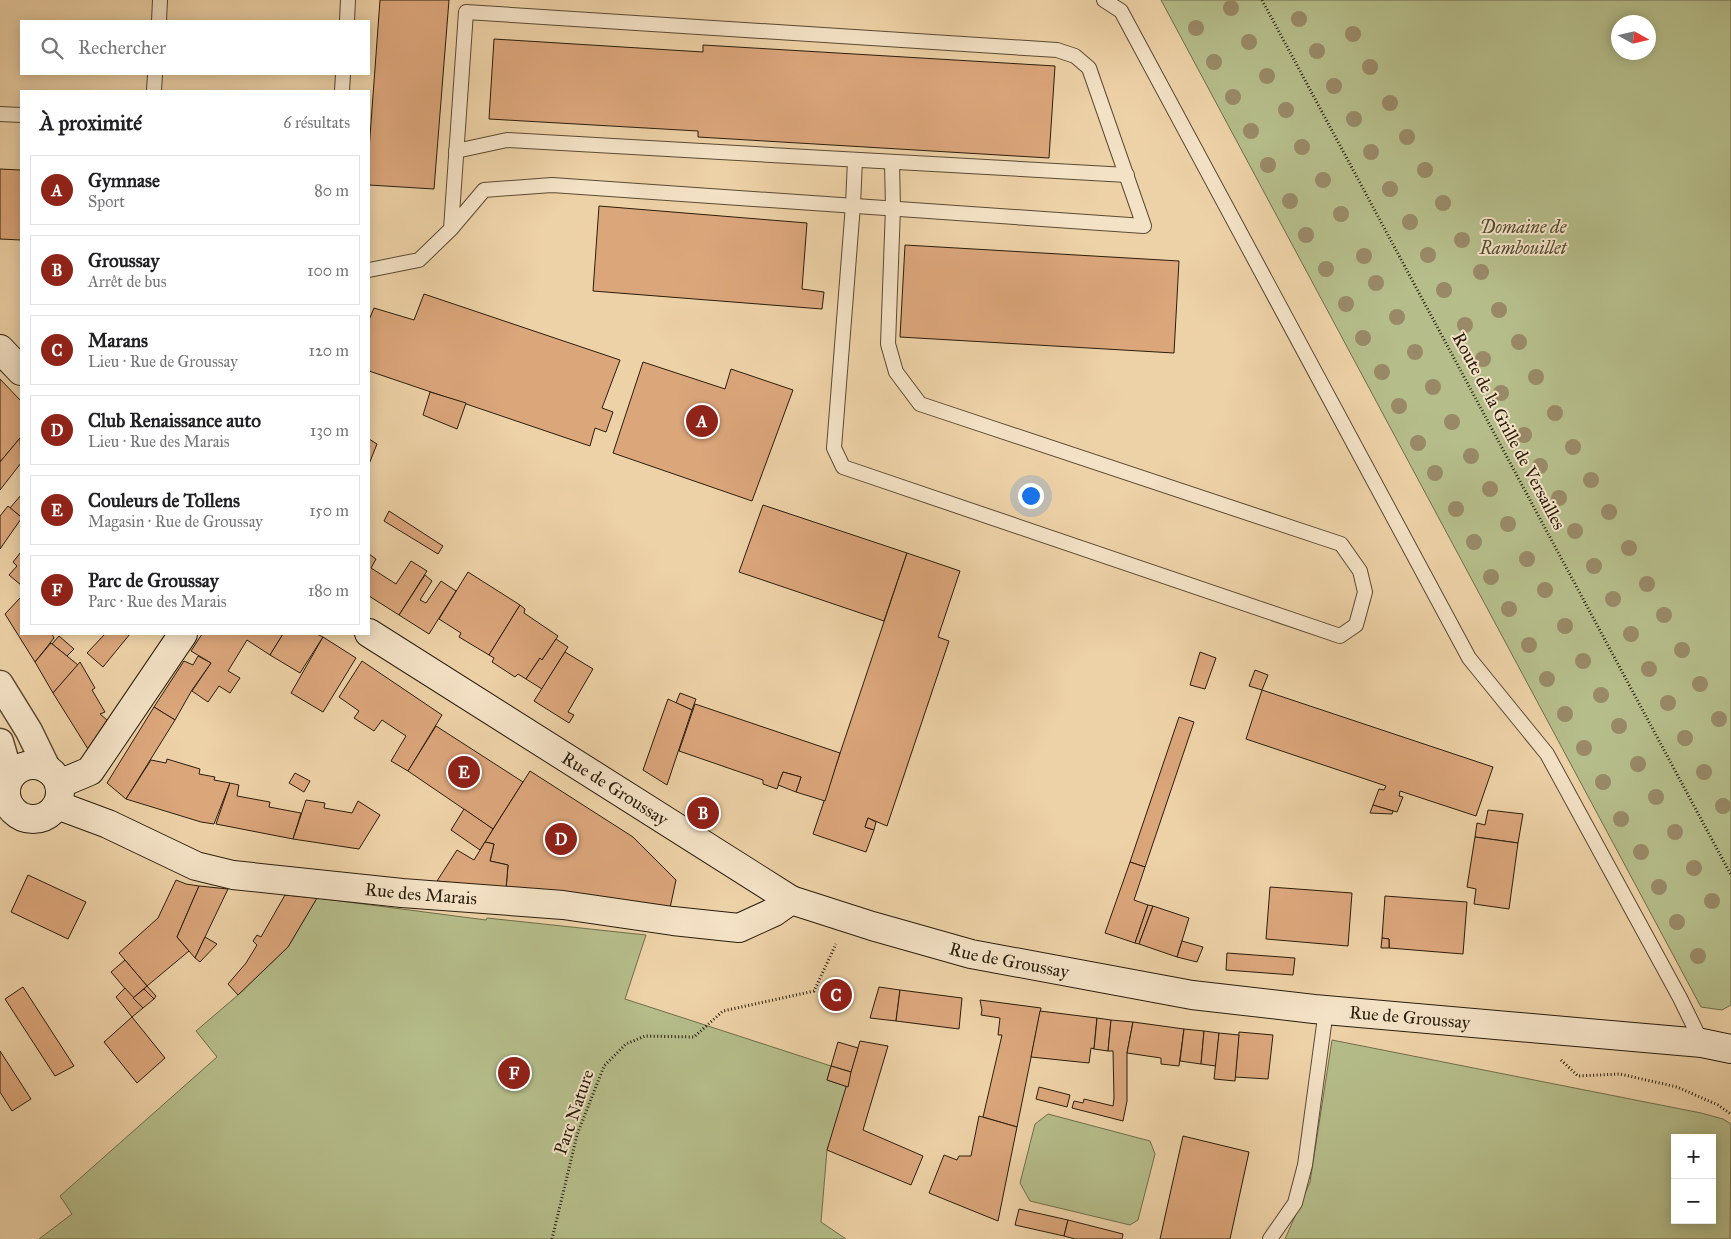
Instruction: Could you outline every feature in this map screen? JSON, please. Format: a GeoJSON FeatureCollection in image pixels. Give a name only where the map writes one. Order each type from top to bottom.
{"type":"FeatureCollection","features":[{"type":"Feature","properties":{"kind":"main road"},"geometry":{"type":"LineString","coordinates":[[0,349],[20,370]]}},
{"type":"Feature","properties":{"kind":"main road","name":"Rue de Groussay"},"geometry":{"type":"LineString","coordinates":[[370,633],[790,900],[847,918],[981,956],[1192,996],[1326,1010],[1702,1043],[1731,1049]]}},
{"type":"Feature","properties":{"kind":"main road"},"geometry":{"type":"LineString","coordinates":[[55,786],[90,772],[182,635]]}},
{"type":"Feature","properties":{"kind":"main road"},"geometry":{"type":"LineString","coordinates":[[31,764],[40,765],[55,786],[52,812],[36,819],[10,816],[13,811],[6,796],[6,780],[16,770],[31,764]]}},
{"type":"Feature","properties":{"kind":"main road","name":"Rue des Marais"},"geometry":{"type":"LineString","coordinates":[[55,786],[108,824],[196,866],[234,875],[402,894],[563,905],[673,921],[739,928],[774,912],[790,900]]}},
{"type":"Feature","properties":{"kind":"street"},"geometry":{"type":"LineString","coordinates":[[0,684],[29,731],[55,786]]}},
{"type":"Feature","properties":{"kind":"street"},"geometry":{"type":"LineString","coordinates":[[0,742],[6,780]]}},
{"type":"Feature","properties":{"kind":"lane"},"geometry":{"type":"LineString","coordinates":[[159,20],[160,0]]}},
{"type":"Feature","properties":{"kind":"lane"},"geometry":{"type":"LineString","coordinates":[[347,20],[348,0]]}},
{"type":"Feature","properties":{"kind":"lane"},"geometry":{"type":"LineString","coordinates":[[1104,0],[1121,11],[1469,658],[1547,754],[1680,998],[1702,1043]]}},
{"type":"Feature","properties":{"kind":"lane"},"geometry":{"type":"LineString","coordinates":[[370,270],[419,260],[451,229],[484,190],[552,185],[1144,226],[1089,68],[1075,56],[1057,50],[466,6],[451,229]]}},
{"type":"Feature","properties":{"kind":"lane"},"geometry":{"type":"LineString","coordinates":[[154,90],[155,75]]}},
{"type":"Feature","properties":{"kind":"lane"},"geometry":{"type":"LineString","coordinates":[[342,90],[343,75]]}},
{"type":"Feature","properties":{"kind":"lane"},"geometry":{"type":"LineString","coordinates":[[0,114],[20,115]]}},
{"type":"Feature","properties":{"kind":"lane"},"geometry":{"type":"LineString","coordinates":[[456,151],[506,140],[1126,175]]}},
{"type":"Feature","properties":{"kind":"lane"},"geometry":{"type":"LineString","coordinates":[[855,160],[834,448],[844,467],[1340,636],[1356,624],[1366,592],[1360,571],[1342,544],[920,404],[896,372],[888,344],[892,162]]}},
{"type":"Feature","properties":{"kind":"lane"},"geometry":{"type":"LineString","coordinates":[[1270,1239],[1295,1203],[1306,1165],[1326,1010]]}},
{"type":"Feature","properties":{"kind":"path","name":"Route de la Grille de Versailles"},"geometry":{"type":"LineString","coordinates":[[1262,0],[1731,876]]}},
{"type":"Feature","properties":{"kind":"path","name":"Parc Nature"},"geometry":{"type":"LineString","coordinates":[[552,1239],[577,1135],[604,1066],[626,1044],[646,1036],[694,1037],[723,1011],[814,992],[847,918]]}},
{"type":"Feature","properties":{"kind":"path"},"geometry":{"type":"LineString","coordinates":[[1562,1030],[1560,1059],[1578,1076],[1620,1074],[1677,1087],[1718,1105],[1731,1114]]}},
{"type":"Feature","properties":{"kind":"green space","name":"Domaine de Rambouillet"},"geometry":{"type":"Polygon","coordinates":[[[1161,0],[1731,0],[1731,1005],[1722,1010],[1701,1007],[1161,0]]]}},
{"type":"Feature","properties":{"kind":"green space"},"geometry":{"type":"Polygon","coordinates":[[[317,898],[486,920],[487,918],[646,935],[625,999],[831,1066],[827,1080],[848,1087],[827,1150],[821,1222],[846,1239],[39,1239],[72,1214],[60,1196],[217,1057],[196,1031],[238,995],[288,947],[317,898]]]}},
{"type":"Feature","properties":{"kind":"green space"},"geometry":{"type":"Polygon","coordinates":[[[1332,1040],[1701,1113],[1723,1119],[1731,1124],[1730,1239],[1285,1239],[1310,1182],[1332,1040]]]}},
{"type":"Feature","properties":{"kind":"green space"},"geometry":{"type":"Polygon","coordinates":[[[1048,1114],[1150,1141],[1155,1154],[1138,1220],[1130,1225],[1030,1201],[1020,1183],[1035,1124],[1048,1114]]]}},
{"type":"Feature","properties":{"kind":"building"},"geometry":{"type":"Polygon","coordinates":[[[380,0],[449,0],[434,189],[370,185],[370,136],[380,0]]]}},
{"type":"Feature","properties":{"kind":"building"},"geometry":{"type":"Polygon","coordinates":[[[494,39],[703,52],[703,45],[1055,66],[1049,158],[698,137],[698,131],[489,119],[494,39]]]}},
{"type":"Feature","properties":{"kind":"building"},"geometry":{"type":"Polygon","coordinates":[[[0,169],[20,170],[20,240],[0,239],[0,169]]]}},
{"type":"Feature","properties":{"kind":"building"},"geometry":{"type":"Polygon","coordinates":[[[599,206],[807,223],[802,289],[824,292],[822,309],[593,291],[599,206]]]}},
{"type":"Feature","properties":{"kind":"building"},"geometry":{"type":"Polygon","coordinates":[[[905,245],[1179,261],[1174,353],[900,337],[905,245]]]}},
{"type":"Feature","properties":{"kind":"building"},"geometry":{"type":"Polygon","coordinates":[[[424,294],[620,360],[602,408],[613,412],[606,432],[595,428],[590,446],[370,371],[370,318],[374,308],[414,320],[424,294]]]}},
{"type":"Feature","properties":{"kind":"building"},"geometry":{"type":"Polygon","coordinates":[[[643,362],[725,389],[731,369],[793,390],[752,501],[613,453],[643,362]]]}},
{"type":"Feature","properties":{"kind":"building"},"geometry":{"type":"Polygon","coordinates":[[[0,379],[20,400],[20,438],[0,462],[0,379]]]}},
{"type":"Feature","properties":{"kind":"building"},"geometry":{"type":"Polygon","coordinates":[[[430,392],[466,403],[457,429],[423,415],[430,392]]]}},
{"type":"Feature","properties":{"kind":"building"},"geometry":{"type":"Polygon","coordinates":[[[20,438],[20,464],[0,490],[0,462],[20,438]]]}},
{"type":"Feature","properties":{"kind":"building"},"geometry":{"type":"Polygon","coordinates":[[[370,440],[377,444],[370,462],[370,440]]]}},
{"type":"Feature","properties":{"kind":"building"},"geometry":{"type":"Polygon","coordinates":[[[20,496],[20,516],[10,508],[20,496]]]}},
{"type":"Feature","properties":{"kind":"building"},"geometry":{"type":"Polygon","coordinates":[[[763,505],[907,553],[884,621],[739,572],[763,505]]]}},
{"type":"Feature","properties":{"kind":"building"},"geometry":{"type":"Polygon","coordinates":[[[8,506],[20,516],[20,520],[0,549],[0,516],[8,506]]]}},
{"type":"Feature","properties":{"kind":"building"},"geometry":{"type":"Polygon","coordinates":[[[389,511],[443,546],[438,554],[384,521],[389,511]]]}},
{"type":"Feature","properties":{"kind":"building"},"geometry":{"type":"Polygon","coordinates":[[[20,553],[20,584],[9,575],[17,566],[13,562],[20,553]]]}},
{"type":"Feature","properties":{"kind":"building"},"geometry":{"type":"Polygon","coordinates":[[[907,553],[960,571],[938,637],[949,641],[887,826],[868,818],[865,827],[874,830],[866,852],[813,834],[907,553]]]}},
{"type":"Feature","properties":{"kind":"building"},"geometry":{"type":"Polygon","coordinates":[[[370,555],[376,559],[371,568],[396,584],[411,561],[427,571],[399,615],[370,597],[370,555]]]}},
{"type":"Feature","properties":{"kind":"building"},"geometry":{"type":"Polygon","coordinates":[[[468,572],[520,605],[489,655],[459,637],[461,633],[439,619],[468,572]]]}},
{"type":"Feature","properties":{"kind":"building"},"geometry":{"type":"Polygon","coordinates":[[[425,575],[432,581],[420,600],[426,603],[441,581],[456,591],[429,634],[399,615],[425,575]]]}},
{"type":"Feature","properties":{"kind":"building"},"geometry":{"type":"Polygon","coordinates":[[[20,598],[20,635],[52,635],[54,638],[35,662],[5,614],[20,598]]]}},
{"type":"Feature","properties":{"kind":"building"},"geometry":{"type":"Polygon","coordinates":[[[520,605],[525,609],[524,613],[558,636],[526,679],[518,674],[515,677],[492,662],[494,658],[489,655],[520,605]]]}},
{"type":"Feature","properties":{"kind":"building"},"geometry":{"type":"Polygon","coordinates":[[[104,635],[129,635],[103,667],[87,653],[104,635]]]}},
{"type":"Feature","properties":{"kind":"building"},"geometry":{"type":"Polygon","coordinates":[[[201,635],[282,635],[270,655],[247,640],[228,671],[240,678],[230,693],[219,686],[208,702],[192,691],[211,663],[191,651],[201,635]]]}},
{"type":"Feature","properties":{"kind":"building"},"geometry":{"type":"Polygon","coordinates":[[[282,635],[319,635],[323,637],[300,673],[270,655],[282,635]]]}},
{"type":"Feature","properties":{"kind":"building"},"geometry":{"type":"Polygon","coordinates":[[[59,636],[74,649],[67,656],[52,644],[59,636]]]}},
{"type":"Feature","properties":{"kind":"building"},"geometry":{"type":"Polygon","coordinates":[[[323,637],[356,658],[323,712],[291,693],[323,637]]]}},
{"type":"Feature","properties":{"kind":"building"},"geometry":{"type":"Polygon","coordinates":[[[556,639],[568,647],[542,689],[526,679],[556,639]]]}},
{"type":"Feature","properties":{"kind":"building"},"geometry":{"type":"Polygon","coordinates":[[[51,643],[78,665],[53,693],[35,662],[51,643]]]}},
{"type":"Feature","properties":{"kind":"building"},"geometry":{"type":"Polygon","coordinates":[[[565,652],[593,669],[568,712],[574,715],[569,723],[534,701],[565,652]]]}},
{"type":"Feature","properties":{"kind":"building"},"geometry":{"type":"Polygon","coordinates":[[[1200,652],[1216,658],[1205,689],[1190,685],[1200,652]]]}},
{"type":"Feature","properties":{"kind":"building"},"geometry":{"type":"Polygon","coordinates":[[[198,656],[211,663],[192,690],[175,720],[154,707],[184,661],[193,665],[198,656]]]}},
{"type":"Feature","properties":{"kind":"building"},"geometry":{"type":"Polygon","coordinates":[[[362,661],[442,715],[408,771],[391,761],[406,736],[382,720],[374,731],[354,718],[359,711],[339,697],[362,661]]]}},
{"type":"Feature","properties":{"kind":"building"},"geometry":{"type":"Polygon","coordinates":[[[80,662],[95,688],[92,690],[105,712],[100,714],[107,720],[88,749],[53,693],[80,662]]]}},
{"type":"Feature","properties":{"kind":"building"},"geometry":{"type":"Polygon","coordinates":[[[1255,670],[1268,675],[1262,690],[1249,686],[1255,670]]]}},
{"type":"Feature","properties":{"kind":"building"},"geometry":{"type":"Polygon","coordinates":[[[1262,690],[1493,767],[1476,816],[1400,791],[1399,796],[1403,797],[1397,812],[1373,805],[1379,789],[1384,790],[1386,786],[1246,739],[1262,690]]]}},
{"type":"Feature","properties":{"kind":"building"},"geometry":{"type":"Polygon","coordinates":[[[680,693],[696,699],[692,710],[676,703],[680,693]]]}},
{"type":"Feature","properties":{"kind":"building"},"geometry":{"type":"Polygon","coordinates":[[[668,699],[692,710],[667,785],[643,770],[668,699]]]}},
{"type":"Feature","properties":{"kind":"building"},"geometry":{"type":"Polygon","coordinates":[[[695,704],[840,753],[825,801],[796,792],[801,777],[783,772],[777,789],[763,784],[763,780],[679,751],[695,704]]]}},
{"type":"Feature","properties":{"kind":"building"},"geometry":{"type":"Polygon","coordinates":[[[154,707],[175,720],[126,799],[107,783],[154,707]]]}},
{"type":"Feature","properties":{"kind":"building"},"geometry":{"type":"Polygon","coordinates":[[[1179,717],[1194,722],[1145,867],[1130,862],[1179,717]]]}},
{"type":"Feature","properties":{"kind":"building"},"geometry":{"type":"Polygon","coordinates":[[[436,726],[523,782],[493,829],[408,771],[436,726]]]}},
{"type":"Feature","properties":{"kind":"building"},"geometry":{"type":"Polygon","coordinates":[[[167,759],[200,769],[199,774],[215,777],[214,780],[230,783],[214,824],[201,822],[126,799],[151,760],[166,763],[167,759]]]}},
{"type":"Feature","properties":{"kind":"building"},"geometry":{"type":"Polygon","coordinates":[[[530,771],[633,837],[676,880],[670,908],[506,889],[508,865],[490,861],[494,844],[485,842],[530,771]]]}},
{"type":"Feature","properties":{"kind":"building"},"geometry":{"type":"Polygon","coordinates":[[[783,772],[801,777],[796,792],[778,785],[783,772]]]}},
{"type":"Feature","properties":{"kind":"building"},"geometry":{"type":"Polygon","coordinates":[[[295,773],[310,781],[304,792],[289,783],[295,773]]]}},
{"type":"Feature","properties":{"kind":"building"},"geometry":{"type":"Polygon","coordinates":[[[230,783],[239,785],[237,796],[270,802],[269,807],[301,813],[293,839],[216,824],[230,783]]]}},
{"type":"Feature","properties":{"kind":"building"},"geometry":{"type":"Polygon","coordinates":[[[306,800],[325,803],[324,808],[352,813],[358,801],[380,815],[359,849],[293,839],[306,800]]]}},
{"type":"Feature","properties":{"kind":"building"},"geometry":{"type":"Polygon","coordinates":[[[1373,805],[1393,811],[1392,814],[1370,813],[1373,805]]]}},
{"type":"Feature","properties":{"kind":"building"},"geometry":{"type":"Polygon","coordinates":[[[464,809],[493,829],[480,850],[451,830],[464,809]]]}},
{"type":"Feature","properties":{"kind":"building"},"geometry":{"type":"Polygon","coordinates":[[[1488,810],[1523,814],[1518,843],[1475,837],[1477,823],[1485,825],[1488,810]]]}},
{"type":"Feature","properties":{"kind":"building"},"geometry":{"type":"Polygon","coordinates":[[[868,818],[876,822],[874,830],[865,827],[868,818]]]}},
{"type":"Feature","properties":{"kind":"building"},"geometry":{"type":"Polygon","coordinates":[[[1475,837],[1518,843],[1509,909],[1474,904],[1476,889],[1467,887],[1475,837]]]}},
{"type":"Feature","properties":{"kind":"building"},"geometry":{"type":"Polygon","coordinates":[[[485,842],[494,844],[490,861],[508,865],[506,889],[437,881],[457,850],[474,860],[485,842]]]}},
{"type":"Feature","properties":{"kind":"building"},"geometry":{"type":"Polygon","coordinates":[[[1130,862],[1145,867],[1134,900],[1148,905],[1135,943],[1105,933],[1130,862]]]}},
{"type":"Feature","properties":{"kind":"building"},"geometry":{"type":"Polygon","coordinates":[[[28,875],[86,902],[68,939],[11,912],[28,875]]]}},
{"type":"Feature","properties":{"kind":"building"},"geometry":{"type":"Polygon","coordinates":[[[176,880],[199,886],[177,937],[189,951],[147,986],[119,953],[158,918],[176,880]]]}},
{"type":"Feature","properties":{"kind":"building"},"geometry":{"type":"Polygon","coordinates":[[[199,886],[228,889],[195,958],[177,937],[199,886]]]}},
{"type":"Feature","properties":{"kind":"building"},"geometry":{"type":"Polygon","coordinates":[[[1270,887],[1352,893],[1348,946],[1266,939],[1270,887]]]}},
{"type":"Feature","properties":{"kind":"building"},"geometry":{"type":"Polygon","coordinates":[[[285,895],[317,898],[288,947],[238,995],[228,984],[246,963],[257,945],[253,941],[257,935],[261,937],[285,895]]]}},
{"type":"Feature","properties":{"kind":"building"},"geometry":{"type":"Polygon","coordinates":[[[1385,896],[1467,902],[1463,954],[1389,948],[1389,939],[1382,938],[1385,896]]]}},
{"type":"Feature","properties":{"kind":"building"},"geometry":{"type":"Polygon","coordinates":[[[1148,905],[1153,906],[1139,944],[1135,943],[1148,905]]]}},
{"type":"Feature","properties":{"kind":"building"},"geometry":{"type":"Polygon","coordinates":[[[1153,906],[1189,918],[1177,957],[1139,944],[1153,906]]]}},
{"type":"Feature","properties":{"kind":"building"},"geometry":{"type":"Polygon","coordinates":[[[205,937],[217,944],[200,962],[195,958],[205,937]]]}},
{"type":"Feature","properties":{"kind":"building"},"geometry":{"type":"Polygon","coordinates":[[[1382,938],[1389,939],[1389,948],[1381,948],[1382,938]]]}},
{"type":"Feature","properties":{"kind":"building"},"geometry":{"type":"Polygon","coordinates":[[[1182,941],[1203,947],[1197,962],[1177,957],[1182,941]]]}},
{"type":"Feature","properties":{"kind":"building"},"geometry":{"type":"Polygon","coordinates":[[[1227,953],[1295,958],[1293,975],[1226,970],[1227,953]]]}},
{"type":"Feature","properties":{"kind":"building"},"geometry":{"type":"Polygon","coordinates":[[[125,960],[147,986],[133,998],[111,972],[125,960]]]}},
{"type":"Feature","properties":{"kind":"building"},"geometry":{"type":"Polygon","coordinates":[[[147,986],[156,996],[154,999],[144,989],[147,986]]]}},
{"type":"Feature","properties":{"kind":"building"},"geometry":{"type":"Polygon","coordinates":[[[23,987],[74,1066],[55,1076],[5,999],[23,987]]]}},
{"type":"Feature","properties":{"kind":"building"},"geometry":{"type":"Polygon","coordinates":[[[834,987],[843,989],[839,1004],[830,1002],[834,987]]]}},
{"type":"Feature","properties":{"kind":"building"},"geometry":{"type":"Polygon","coordinates":[[[879,987],[900,990],[896,1021],[870,1018],[879,987]]]}},
{"type":"Feature","properties":{"kind":"building"},"geometry":{"type":"Polygon","coordinates":[[[125,988],[143,1008],[132,1017],[116,997],[125,988]]]}},
{"type":"Feature","properties":{"kind":"building"},"geometry":{"type":"Polygon","coordinates":[[[144,989],[154,999],[143,1008],[133,998],[144,989]]]}},
{"type":"Feature","properties":{"kind":"building"},"geometry":{"type":"Polygon","coordinates":[[[900,990],[962,998],[959,1029],[896,1021],[900,990]]]}},
{"type":"Feature","properties":{"kind":"building"},"geometry":{"type":"Polygon","coordinates":[[[980,1000],[1041,1008],[1017,1127],[983,1117],[1002,1035],[998,1035],[1000,1018],[981,1015],[980,1000]]]}},
{"type":"Feature","properties":{"kind":"building"},"geometry":{"type":"Polygon","coordinates":[[[1040,1011],[1097,1018],[1094,1049],[1091,1048],[1089,1063],[1031,1057],[1040,1011]]]}},
{"type":"Feature","properties":{"kind":"building"},"geometry":{"type":"Polygon","coordinates":[[[132,1017],[165,1058],[137,1083],[104,1042],[132,1017]]]}},
{"type":"Feature","properties":{"kind":"building"},"geometry":{"type":"Polygon","coordinates":[[[1097,1018],[1111,1020],[1108,1051],[1094,1049],[1097,1018]]]}},
{"type":"Feature","properties":{"kind":"building"},"geometry":{"type":"Polygon","coordinates":[[[1111,1020],[1133,1022],[1127,1053],[1127,1101],[1123,1121],[1072,1108],[1074,1101],[1083,1103],[1084,1099],[1113,1106],[1113,1051],[1108,1051],[1111,1020]]]}},
{"type":"Feature","properties":{"kind":"building"},"geometry":{"type":"Polygon","coordinates":[[[1133,1022],[1184,1029],[1179,1066],[1161,1064],[1161,1058],[1127,1053],[1133,1022]]]}},
{"type":"Feature","properties":{"kind":"building"},"geometry":{"type":"Polygon","coordinates":[[[1184,1029],[1204,1031],[1201,1064],[1180,1061],[1184,1029]]]}},
{"type":"Feature","properties":{"kind":"building"},"geometry":{"type":"Polygon","coordinates":[[[1204,1031],[1219,1033],[1216,1066],[1201,1064],[1204,1031]]]}},
{"type":"Feature","properties":{"kind":"building"},"geometry":{"type":"Polygon","coordinates":[[[1239,1032],[1273,1035],[1268,1079],[1235,1077],[1239,1032]]]}},
{"type":"Feature","properties":{"kind":"building"},"geometry":{"type":"Polygon","coordinates":[[[1219,1033],[1239,1035],[1235,1081],[1214,1079],[1219,1033]]]}},
{"type":"Feature","properties":{"kind":"building"},"geometry":{"type":"Polygon","coordinates":[[[860,1041],[888,1046],[863,1130],[923,1156],[911,1185],[827,1150],[860,1041]]]}},
{"type":"Feature","properties":{"kind":"building"},"geometry":{"type":"Polygon","coordinates":[[[838,1042],[858,1048],[851,1072],[831,1066],[838,1042]]]}},
{"type":"Feature","properties":{"kind":"building"},"geometry":{"type":"Polygon","coordinates":[[[0,1051],[31,1099],[12,1111],[0,1092],[0,1051]]]}},
{"type":"Feature","properties":{"kind":"building"},"geometry":{"type":"Polygon","coordinates":[[[831,1066],[851,1072],[848,1087],[827,1080],[831,1066]]]}},
{"type":"Feature","properties":{"kind":"building"},"geometry":{"type":"Polygon","coordinates":[[[1039,1087],[1070,1095],[1067,1107],[1036,1099],[1039,1087]]]}},
{"type":"Feature","properties":{"kind":"building"},"geometry":{"type":"Polygon","coordinates":[[[979,1116],[1017,1127],[998,1221],[929,1193],[944,1155],[957,1160],[959,1156],[971,1156],[979,1116]]]}},
{"type":"Feature","properties":{"kind":"building"},"geometry":{"type":"Polygon","coordinates":[[[1183,1136],[1249,1152],[1230,1239],[1160,1239],[1183,1136]]]}},
{"type":"Feature","properties":{"kind":"building"},"geometry":{"type":"Polygon","coordinates":[[[1019,1209],[1068,1220],[1064,1236],[1015,1225],[1019,1209]]]}},
{"type":"Feature","properties":{"kind":"building"},"geometry":{"type":"Polygon","coordinates":[[[1068,1220],[1123,1234],[1122,1239],[1075,1239],[1064,1236],[1068,1220]]]}},
{"type":"Feature","properties":{"kind":"place","name":"Gymnase"},"geometry":{"type":"Point","coordinates":[702,421]}},
{"type":"Feature","properties":{"kind":"place","name":"Couleurs de Tollens"},"geometry":{"type":"Point","coordinates":[464,772]}},
{"type":"Feature","properties":{"kind":"place","name":"Groussay"},"geometry":{"type":"Point","coordinates":[703,813]}},
{"type":"Feature","properties":{"kind":"place","name":"Club Renaissance auto"},"geometry":{"type":"Point","coordinates":[561,839]}},
{"type":"Feature","properties":{"kind":"place","name":"Marans"},"geometry":{"type":"Point","coordinates":[836,995]}},
{"type":"Feature","properties":{"kind":"place","name":"Parc de Groussay"},"geometry":{"type":"Point","coordinates":[514,1073]}}]}
